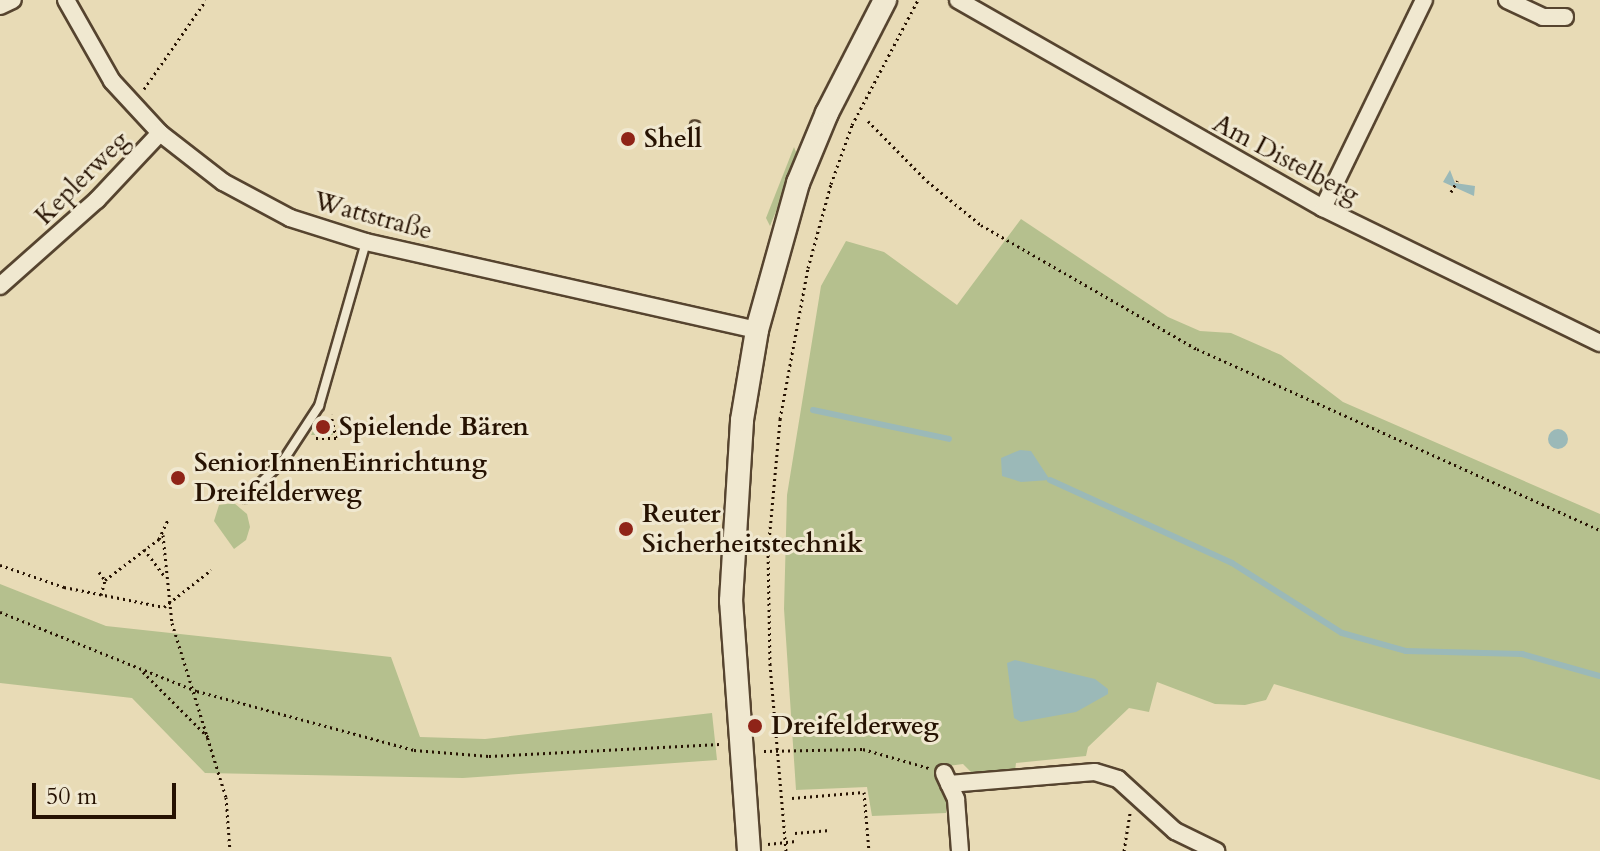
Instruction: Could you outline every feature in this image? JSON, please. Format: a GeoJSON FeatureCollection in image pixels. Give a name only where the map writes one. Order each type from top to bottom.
{"type":"FeatureCollection","features":[{"type":"Feature","properties":{"kind":"main road"},"geometry":{"type":"LineString","coordinates":[[749,851],[734,670],[732,546],[739,449],[757,330],[798,183],[827,113],[885,0]]}},
{"type":"Feature","properties":{"kind":"street"},"geometry":{"type":"LineString","coordinates":[[0,6],[13,0]]}},
{"type":"Feature","properties":{"kind":"street","name":"Wattstraße"},"geometry":{"type":"LineString","coordinates":[[66,0],[94,54],[133,105],[160,133],[252,199],[290,218],[366,242],[757,330]]}},
{"type":"Feature","properties":{"kind":"street","name":"Am Distelberg"},"geometry":{"type":"LineString","coordinates":[[958,0],[1323,208],[1600,343]]}},
{"type":"Feature","properties":{"kind":"street"},"geometry":{"type":"LineString","coordinates":[[1323,208],[1424,0]]}},
{"type":"Feature","properties":{"kind":"street"},"geometry":{"type":"LineString","coordinates":[[1507,0],[1543,17],[1565,17]]}},
{"type":"Feature","properties":{"kind":"street","name":"Keplerweg"},"geometry":{"type":"LineString","coordinates":[[0,286],[97,200],[160,133]]}},
{"type":"Feature","properties":{"kind":"street"},"geometry":{"type":"LineString","coordinates":[[960,851],[947,779],[1095,772],[1118,779],[1175,831],[1216,851]]}},
{"type":"Feature","properties":{"kind":"lane"},"geometry":{"type":"LineString","coordinates":[[691,138],[695,126]]}},
{"type":"Feature","properties":{"kind":"lane"},"geometry":{"type":"LineString","coordinates":[[245,498],[301,438],[319,406],[366,242]]}},
{"type":"Feature","properties":{"kind":"path"},"geometry":{"type":"LineString","coordinates":[[133,105],[206,0]]}},
{"type":"Feature","properties":{"kind":"path"},"geometry":{"type":"LineString","coordinates":[[786,851],[776,750],[768,552],[793,338],[818,227],[852,125],[918,0]]}},
{"type":"Feature","properties":{"kind":"path"},"geometry":{"type":"LineString","coordinates":[[868,121],[927,181],[981,225],[1197,349],[1600,530]]}},
{"type":"Feature","properties":{"kind":"path"},"geometry":{"type":"LineString","coordinates":[[1451,192],[1457,181]]}},
{"type":"Feature","properties":{"kind":"path"},"geometry":{"type":"LineString","coordinates":[[301,438],[336,438],[331,413],[319,406]]}},
{"type":"Feature","properties":{"kind":"path"},"geometry":{"type":"LineString","coordinates":[[168,520],[163,535],[170,605],[226,797],[230,851]]}},
{"type":"Feature","properties":{"kind":"path"},"geometry":{"type":"LineString","coordinates":[[101,595],[105,580],[163,535]]}},
{"type":"Feature","properties":{"kind":"path"},"geometry":{"type":"LineString","coordinates":[[144,549],[168,580]]}},
{"type":"Feature","properties":{"kind":"path"},"geometry":{"type":"LineString","coordinates":[[0,565],[101,595],[170,605],[211,570]]}},
{"type":"Feature","properties":{"kind":"path"},"geometry":{"type":"LineString","coordinates":[[99,572],[105,580]]}},
{"type":"Feature","properties":{"kind":"path"},"geometry":{"type":"LineString","coordinates":[[0,612],[197,691],[414,750],[489,756],[719,745]]}},
{"type":"Feature","properties":{"kind":"path"},"geometry":{"type":"LineString","coordinates":[[142,671],[210,740]]}},
{"type":"Feature","properties":{"kind":"path"},"geometry":{"type":"LineString","coordinates":[[757,752],[872,750],[947,779]]}},
{"type":"Feature","properties":{"kind":"path"},"geometry":{"type":"LineString","coordinates":[[792,798],[864,792],[869,851]]}},
{"type":"Feature","properties":{"kind":"path"},"geometry":{"type":"LineString","coordinates":[[1124,851],[1135,793]]}},
{"type":"Feature","properties":{"kind":"path"},"geometry":{"type":"LineString","coordinates":[[795,833],[830,830]]}},
{"type":"Feature","properties":{"kind":"path"},"geometry":{"type":"LineString","coordinates":[[785,842],[796,841]]}},
{"type":"Feature","properties":{"kind":"green space"},"geometry":{"type":"Polygon","coordinates":[[[794,147],[798,157],[770,226],[766,218],[794,147]]]}},
{"type":"Feature","properties":{"kind":"green space"},"geometry":{"type":"Polygon","coordinates":[[[1021,219],[1168,317],[1200,331],[1231,333],[1281,355],[1343,402],[1600,514],[1600,780],[1274,684],[1266,700],[1245,705],[1215,704],[1157,682],[1149,712],[1129,708],[1088,747],[1086,756],[1016,763],[1015,771],[973,774],[963,764],[948,766],[946,813],[872,816],[867,787],[796,790],[784,609],[787,495],[821,286],[846,241],[884,252],[957,305],[1021,219]]]}},
{"type":"Feature","properties":{"kind":"green space"},"geometry":{"type":"Polygon","coordinates":[[[319,419],[330,420],[333,435],[311,435],[319,419]]]}},
{"type":"Feature","properties":{"kind":"green space"},"geometry":{"type":"Polygon","coordinates":[[[234,503],[247,514],[250,527],[246,540],[234,549],[214,521],[219,505],[234,503]]]}},
{"type":"Feature","properties":{"kind":"green space"},"geometry":{"type":"Polygon","coordinates":[[[0,584],[106,626],[391,657],[420,737],[485,739],[712,713],[717,760],[463,778],[205,773],[132,698],[0,683],[0,584]]]}},
{"type":"Feature","properties":{"kind":"water"},"geometry":{"type":"Polygon","coordinates":[[[1450,170],[1455,183],[1475,186],[1474,196],[1443,182],[1450,170]]]}},
{"type":"Feature","properties":{"kind":"water"},"geometry":{"type":"Polygon","coordinates":[[[1558,429],[1565,432],[1568,439],[1565,446],[1558,449],[1551,446],[1548,439],[1551,432],[1558,429]]]}},
{"type":"Feature","properties":{"kind":"water"},"geometry":{"type":"Polygon","coordinates":[[[1020,450],[1031,451],[1050,480],[1021,482],[1002,476],[1001,458],[1020,450]]]}},
{"type":"Feature","properties":{"kind":"water"},"geometry":{"type":"Polygon","coordinates":[[[1015,660],[1095,679],[1108,689],[1108,694],[1076,712],[1021,722],[1014,718],[1007,663],[1015,660]]]}},
{"type":"Feature","properties":{"kind":"waterway"},"geometry":{"type":"LineString","coordinates":[[813,410],[949,439]]}},
{"type":"Feature","properties":{"kind":"waterway"},"geometry":{"type":"LineString","coordinates":[[1050,480],[1232,563],[1342,633],[1406,651],[1522,654],[1600,676]]}},
{"type":"Feature","properties":{"kind":"place","name":"Shell"},"geometry":{"type":"Point","coordinates":[628,139]}},
{"type":"Feature","properties":{"kind":"place","name":"Spielende Bären"},"geometry":{"type":"Point","coordinates":[323,427]}},
{"type":"Feature","properties":{"kind":"place","name":"SeniorInnenEinrichtung Dreifelderweg"},"geometry":{"type":"Point","coordinates":[178,478]}},
{"type":"Feature","properties":{"kind":"place","name":"Reuter Sicherheitstechnik"},"geometry":{"type":"Point","coordinates":[626,529]}},
{"type":"Feature","properties":{"kind":"place","name":"Dreifelderweg"},"geometry":{"type":"Point","coordinates":[755,726]}}]}
